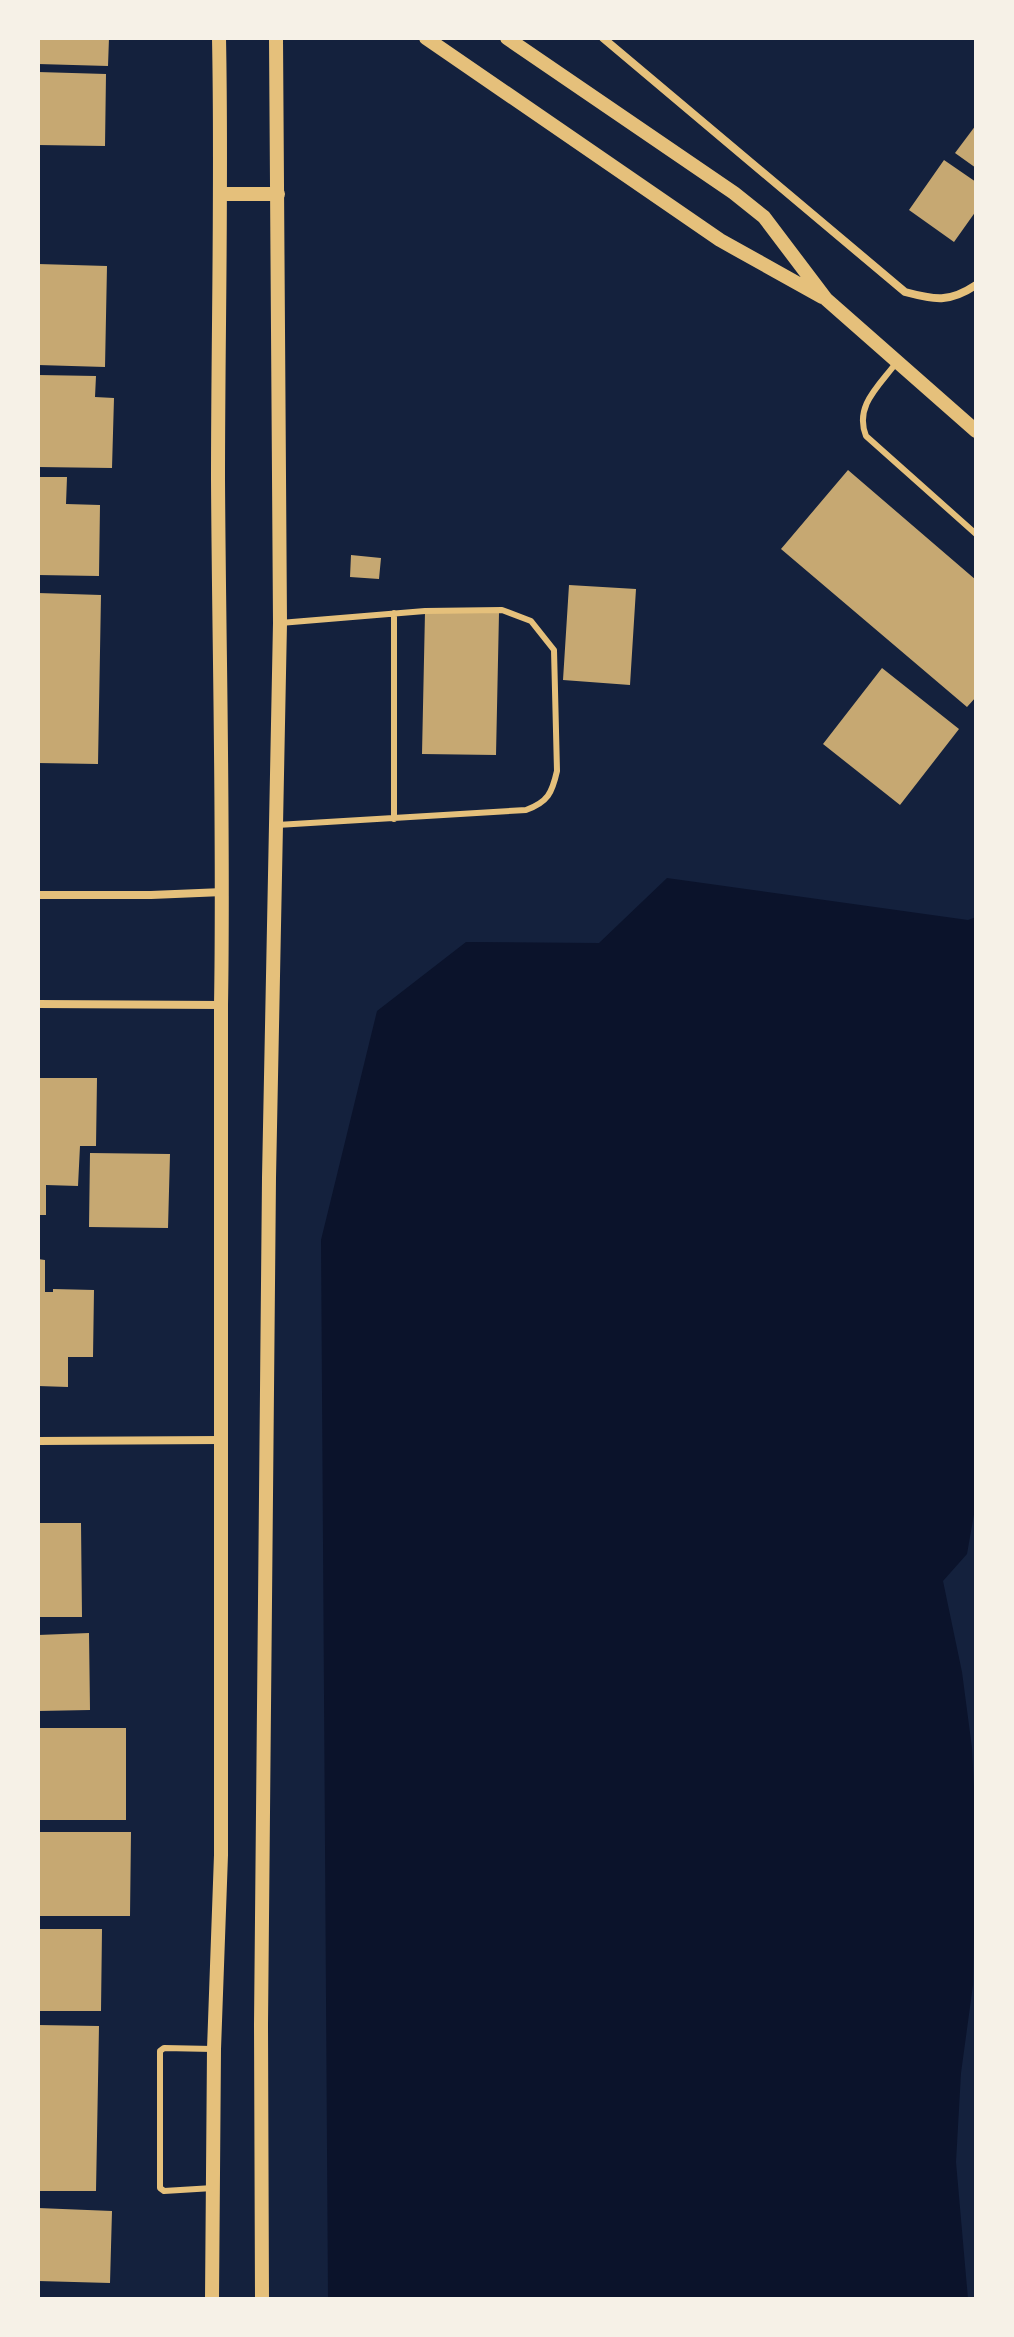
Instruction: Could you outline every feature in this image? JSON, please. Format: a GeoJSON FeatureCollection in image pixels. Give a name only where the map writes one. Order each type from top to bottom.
{"type":"FeatureCollection","features":[{"type":"Feature","properties":{"kind":"street"},"geometry":{"type":"LineString","coordinates":[[212,2299],[214,2049],[221,1855],[223,892],[218,478],[222,194],[219,38]]}},
{"type":"Feature","properties":{"kind":"street"},"geometry":{"type":"LineString","coordinates":[[262,2299],[261,2024],[269,1194],[280,623],[276,38]]}},
{"type":"Feature","properties":{"kind":"street"},"geometry":{"type":"LineString","coordinates":[[426,38],[720,240],[826,299]]}},
{"type":"Feature","properties":{"kind":"street"},"geometry":{"type":"LineString","coordinates":[[507,38],[734,193],[764,217],[826,299],[976,431]]}},
{"type":"Feature","properties":{"kind":"street"},"geometry":{"type":"LineString","coordinates":[[603,38],[905,292],[931,299],[945,299],[963,294],[976,285]]}},
{"type":"Feature","properties":{"kind":"street"},"geometry":{"type":"LineString","coordinates":[[222,194],[278,194]]}},
{"type":"Feature","properties":{"kind":"street"},"geometry":{"type":"LineString","coordinates":[[38,895],[223,892]]}},
{"type":"Feature","properties":{"kind":"street"},"geometry":{"type":"LineString","coordinates":[[38,1004],[221,1005]]}},
{"type":"Feature","properties":{"kind":"street"},"geometry":{"type":"LineString","coordinates":[[38,1441],[221,1440]]}},
{"type":"Feature","properties":{"kind":"lane"},"geometry":{"type":"LineString","coordinates":[[896,363],[864,406],[862,425],[866,436],[976,534]]}},
{"type":"Feature","properties":{"kind":"lane"},"geometry":{"type":"LineString","coordinates":[[277,825],[526,810],[542,804],[553,788],[557,771],[554,650],[531,621],[502,610],[394,613],[280,623]]}},
{"type":"Feature","properties":{"kind":"lane"},"geometry":{"type":"LineString","coordinates":[[394,613],[394,819]]}},
{"type":"Feature","properties":{"kind":"lane"},"geometry":{"type":"LineString","coordinates":[[213,2188],[164,2191],[160,2188],[160,2051],[164,2048],[214,2049]]}},
{"type":"Feature","properties":{"kind":"water"},"geometry":{"type":"Polygon","coordinates":[[[667,878],[968,920],[976,917],[976,1503],[967,1554],[943,1581],[962,1672],[972,1748],[976,1827],[973,1985],[961,2073],[956,2162],[968,2299],[328,2299],[321,1240],[377,1011],[466,942],[599,943],[667,878]]]}},
{"type":"Feature","properties":{"kind":"building"},"geometry":{"type":"Polygon","coordinates":[[[38,38],[109,38],[108,66],[38,64],[38,38]]]}},
{"type":"Feature","properties":{"kind":"building"},"geometry":{"type":"Polygon","coordinates":[[[38,72],[106,74],[105,146],[38,145],[38,72]]]}},
{"type":"Feature","properties":{"kind":"building"},"geometry":{"type":"Polygon","coordinates":[[[976,125],[976,168],[955,153],[976,125]]]}},
{"type":"Feature","properties":{"kind":"building"},"geometry":{"type":"Polygon","coordinates":[[[944,160],[976,182],[976,211],[954,242],[909,210],[944,160]]]}},
{"type":"Feature","properties":{"kind":"building"},"geometry":{"type":"Polygon","coordinates":[[[38,264],[107,266],[105,367],[38,365],[38,264]]]}},
{"type":"Feature","properties":{"kind":"building"},"geometry":{"type":"Polygon","coordinates":[[[38,375],[96,376],[95,397],[114,398],[112,468],[38,467],[38,375]]]}},
{"type":"Feature","properties":{"kind":"building"},"geometry":{"type":"Polygon","coordinates":[[[848,470],[976,580],[976,697],[967,707],[781,549],[848,470]]]}},
{"type":"Feature","properties":{"kind":"building"},"geometry":{"type":"Polygon","coordinates":[[[38,477],[67,477],[66,504],[100,505],[99,576],[38,575],[38,477]]]}},
{"type":"Feature","properties":{"kind":"building"},"geometry":{"type":"Polygon","coordinates":[[[351,555],[381,558],[379,579],[350,577],[351,555]]]}},
{"type":"Feature","properties":{"kind":"building"},"geometry":{"type":"Polygon","coordinates":[[[569,585],[636,589],[630,685],[563,680],[569,585]]]}},
{"type":"Feature","properties":{"kind":"building"},"geometry":{"type":"Polygon","coordinates":[[[38,593],[101,595],[98,764],[38,763],[38,593]]]}},
{"type":"Feature","properties":{"kind":"building"},"geometry":{"type":"Polygon","coordinates":[[[425,612],[499,613],[496,755],[422,754],[425,612]]]}},
{"type":"Feature","properties":{"kind":"building"},"geometry":{"type":"Polygon","coordinates":[[[882,668],[959,729],[900,805],[823,744],[882,668]]]}},
{"type":"Feature","properties":{"kind":"building"},"geometry":{"type":"Polygon","coordinates":[[[38,1078],[97,1078],[96,1146],[80,1146],[78,1186],[46,1185],[46,1215],[38,1215],[38,1078]]]}},
{"type":"Feature","properties":{"kind":"building"},"geometry":{"type":"Polygon","coordinates":[[[90,1153],[170,1154],[168,1228],[89,1227],[90,1153]]]}},
{"type":"Feature","properties":{"kind":"building"},"geometry":{"type":"Polygon","coordinates":[[[38,1259],[45,1260],[45,1292],[53,1292],[53,1289],[94,1290],[93,1357],[68,1357],[68,1387],[38,1386],[38,1259]]]}},
{"type":"Feature","properties":{"kind":"building"},"geometry":{"type":"Polygon","coordinates":[[[38,1523],[81,1523],[82,1617],[38,1617],[38,1523]]]}},
{"type":"Feature","properties":{"kind":"building"},"geometry":{"type":"Polygon","coordinates":[[[89,1633],[90,1710],[38,1711],[38,1635],[89,1633]]]}},
{"type":"Feature","properties":{"kind":"building"},"geometry":{"type":"Polygon","coordinates":[[[38,1728],[126,1728],[126,1820],[38,1820],[38,1728]]]}},
{"type":"Feature","properties":{"kind":"building"},"geometry":{"type":"Polygon","coordinates":[[[38,1832],[131,1832],[130,1916],[38,1916],[38,1832]]]}},
{"type":"Feature","properties":{"kind":"building"},"geometry":{"type":"Polygon","coordinates":[[[38,1929],[102,1929],[101,2011],[38,2011],[38,1929]]]}},
{"type":"Feature","properties":{"kind":"building"},"geometry":{"type":"Polygon","coordinates":[[[38,2025],[99,2026],[96,2191],[38,2191],[38,2025]]]}},
{"type":"Feature","properties":{"kind":"building"},"geometry":{"type":"Polygon","coordinates":[[[38,2208],[112,2211],[110,2283],[38,2281],[38,2208]]]}}]}
